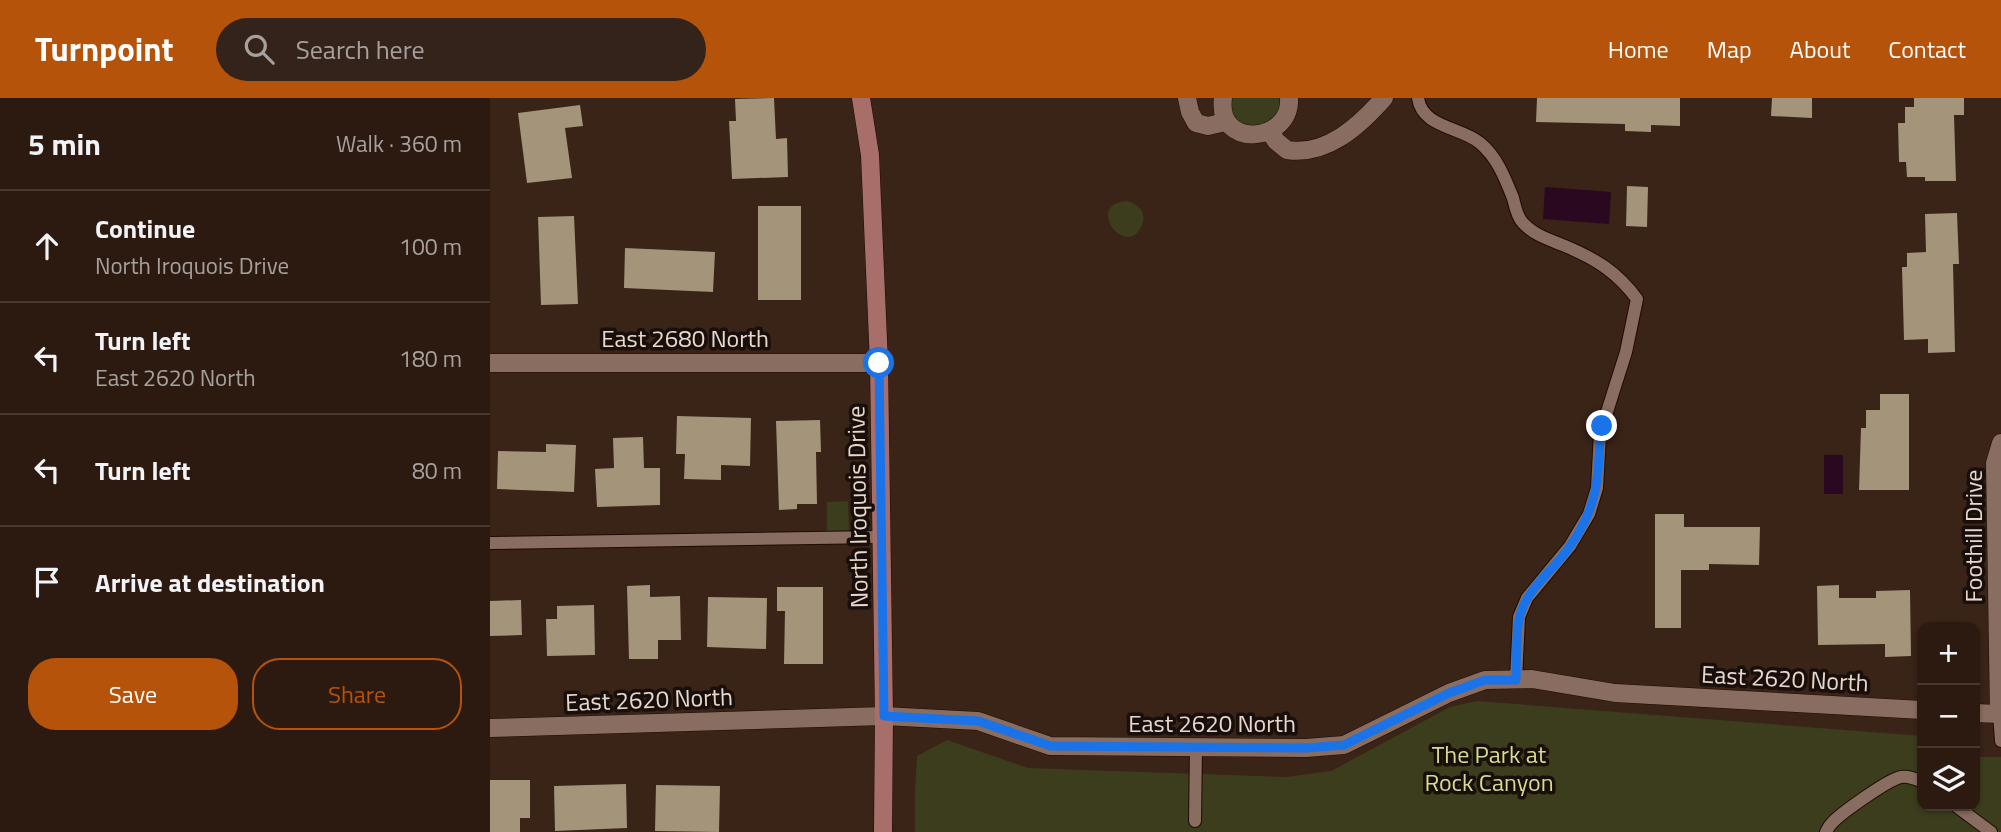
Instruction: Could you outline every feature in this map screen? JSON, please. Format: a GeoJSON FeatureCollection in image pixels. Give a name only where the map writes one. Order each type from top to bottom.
{"type":"FeatureCollection","features":[{"type":"Feature","properties":{"kind":"street","name":"North Iroquois Drive"},"geometry":{"type":"LineString","coordinates":[[861,98],[870,155],[879,363],[883,832]]}},
{"type":"Feature","properties":{"kind":"street"},"geometry":{"type":"LineString","coordinates":[[1187,98],[1196,123],[1208,126],[1225,122]]}},
{"type":"Feature","properties":{"kind":"street"},"geometry":{"type":"LineString","coordinates":[[1223,98],[1225,122],[1243,134],[1270,131],[1282,122],[1287,113],[1289,98]]}},
{"type":"Feature","properties":{"kind":"street"},"geometry":{"type":"LineString","coordinates":[[1270,131],[1276,141],[1287,150],[1311,150],[1331,143],[1354,128],[1384,98]]}},
{"type":"Feature","properties":{"kind":"street","name":"East 2680 North"},"geometry":{"type":"LineString","coordinates":[[490,363],[879,363]]}},
{"type":"Feature","properties":{"kind":"street","name":"Foothill Drive"},"geometry":{"type":"LineString","coordinates":[[1999,714],[1995,463],[2001,443]]}},
{"type":"Feature","properties":{"kind":"street","name":"East 2620 North"},"geometry":{"type":"LineString","coordinates":[[490,728],[884,716],[978,721],[1051,746],[1306,748],[1344,745],[1449,693],[1485,680],[1532,679],[1615,693],[1917,710]]}},
{"type":"Feature","properties":{"kind":"street"},"geometry":{"type":"LineString","coordinates":[[1980,713],[1999,714]]}},
{"type":"Feature","properties":{"kind":"lane"},"geometry":{"type":"LineString","coordinates":[[1418,98],[1418,103],[1427,116],[1478,141],[1491,154],[1506,180],[1521,221],[1538,235],[1608,267],[1637,299],[1626,352],[1600,434],[1597,488],[1589,514],[1570,546],[1527,598],[1519,617],[1516,680]]}},
{"type":"Feature","properties":{"kind":"lane"},"geometry":{"type":"LineString","coordinates":[[490,543],[882,537]]}},
{"type":"Feature","properties":{"kind":"lane"},"geometry":{"type":"LineString","coordinates":[[1999,714],[2001,741]]}},
{"type":"Feature","properties":{"kind":"lane"},"geometry":{"type":"LineString","coordinates":[[1195,821],[1196,747]]}},
{"type":"Feature","properties":{"kind":"lane"},"geometry":{"type":"LineString","coordinates":[[1826,832],[1837,817],[1891,781],[1903,776],[1917,780]]}},
{"type":"Feature","properties":{"kind":"lane"},"geometry":{"type":"LineString","coordinates":[[1963,811],[1991,832]]}},
{"type":"Feature","properties":{"kind":"green space"},"geometry":{"type":"Polygon","coordinates":[[[1228,98],[1284,98],[1272,124],[1239,128],[1227,105],[1228,98]]]}},
{"type":"Feature","properties":{"kind":"green space"},"geometry":{"type":"Polygon","coordinates":[[[1127,201],[1138,207],[1143,217],[1142,225],[1135,234],[1127,237],[1112,228],[1108,219],[1114,204],[1127,201]]]}},
{"type":"Feature","properties":{"kind":"green space"},"geometry":{"type":"Polygon","coordinates":[[[848,501],[849,531],[827,532],[827,502],[848,501]]]}},
{"type":"Feature","properties":{"kind":"green space","name":"The Park at Rock Canyon"},"geometry":{"type":"Polygon","coordinates":[[[1477,701],[1917,736],[1917,811],[1980,811],[1980,757],[2001,757],[2001,832],[915,832],[917,756],[947,740],[1028,768],[1286,777],[1331,771],[1450,707],[1477,701]]]}},
{"type":"Feature","properties":{"kind":"shaded area"},"geometry":{"type":"Polygon","coordinates":[[[1545,187],[1611,192],[1609,224],[1543,219],[1545,187]]]}},
{"type":"Feature","properties":{"kind":"shaded area"},"geometry":{"type":"Polygon","coordinates":[[[1824,455],[1843,455],[1843,494],[1824,494],[1824,455]]]}},
{"type":"Feature","properties":{"kind":"building"},"geometry":{"type":"Polygon","coordinates":[[[774,98],[776,139],[787,138],[788,177],[732,179],[729,121],[736,121],[735,99],[774,98]]]}},
{"type":"Feature","properties":{"kind":"building"},"geometry":{"type":"Polygon","coordinates":[[[1537,98],[1680,98],[1680,126],[1651,125],[1651,132],[1625,131],[1625,124],[1536,122],[1537,98]]]}},
{"type":"Feature","properties":{"kind":"building"},"geometry":{"type":"Polygon","coordinates":[[[1772,98],[1812,98],[1812,118],[1771,116],[1772,98]]]}},
{"type":"Feature","properties":{"kind":"building"},"geometry":{"type":"Polygon","coordinates":[[[1914,98],[1964,98],[1964,115],[1954,115],[1956,181],[1925,181],[1925,177],[1907,177],[1906,162],[1899,162],[1898,123],[1905,123],[1905,107],[1914,107],[1914,98]]]}},
{"type":"Feature","properties":{"kind":"building"},"geometry":{"type":"Polygon","coordinates":[[[580,105],[583,126],[565,128],[572,178],[527,183],[518,113],[580,105]]]}},
{"type":"Feature","properties":{"kind":"building"},"geometry":{"type":"Polygon","coordinates":[[[1627,186],[1648,187],[1647,227],[1626,226],[1627,186]]]}},
{"type":"Feature","properties":{"kind":"building"},"geometry":{"type":"Polygon","coordinates":[[[758,206],[801,206],[801,300],[758,300],[758,206]]]}},
{"type":"Feature","properties":{"kind":"building"},"geometry":{"type":"Polygon","coordinates":[[[1957,213],[1959,264],[1953,264],[1955,352],[1928,353],[1928,339],[1904,340],[1902,267],[1907,267],[1907,253],[1926,252],[1925,214],[1957,213]]]}},
{"type":"Feature","properties":{"kind":"building"},"geometry":{"type":"Polygon","coordinates":[[[574,216],[578,304],[541,305],[538,217],[574,216]]]}},
{"type":"Feature","properties":{"kind":"building"},"geometry":{"type":"Polygon","coordinates":[[[625,248],[715,252],[713,292],[624,288],[625,248]]]}},
{"type":"Feature","properties":{"kind":"building"},"geometry":{"type":"Polygon","coordinates":[[[1880,394],[1909,394],[1909,490],[1859,490],[1861,428],[1866,428],[1866,410],[1880,410],[1880,394]]]}},
{"type":"Feature","properties":{"kind":"building"},"geometry":{"type":"Polygon","coordinates":[[[677,416],[751,418],[750,466],[721,465],[721,480],[684,479],[685,454],[676,454],[677,416]]]}},
{"type":"Feature","properties":{"kind":"building"},"geometry":{"type":"Polygon","coordinates":[[[820,420],[821,452],[816,452],[817,504],[797,504],[797,509],[779,510],[776,421],[820,420]]]}},
{"type":"Feature","properties":{"kind":"building"},"geometry":{"type":"Polygon","coordinates":[[[643,437],[644,468],[660,468],[660,505],[597,507],[595,469],[614,468],[613,438],[643,437]]]}},
{"type":"Feature","properties":{"kind":"building"},"geometry":{"type":"Polygon","coordinates":[[[546,444],[576,445],[574,492],[497,489],[498,451],[546,452],[546,444]]]}},
{"type":"Feature","properties":{"kind":"building"},"geometry":{"type":"Polygon","coordinates":[[[1655,514],[1684,514],[1684,527],[1760,527],[1759,565],[1709,564],[1709,570],[1681,570],[1681,628],[1655,628],[1655,514]]]}},
{"type":"Feature","properties":{"kind":"building"},"geometry":{"type":"Polygon","coordinates":[[[650,585],[650,597],[680,596],[681,640],[658,640],[658,659],[629,659],[627,586],[650,585]]]}},
{"type":"Feature","properties":{"kind":"building"},"geometry":{"type":"Polygon","coordinates":[[[1839,585],[1839,598],[1876,598],[1876,591],[1910,590],[1911,656],[1885,657],[1885,644],[1818,645],[1817,586],[1839,585]]]}},
{"type":"Feature","properties":{"kind":"building"},"geometry":{"type":"Polygon","coordinates":[[[777,587],[823,587],[823,664],[784,664],[785,611],[777,611],[777,587]]]}},
{"type":"Feature","properties":{"kind":"building"},"geometry":{"type":"Polygon","coordinates":[[[708,597],[767,598],[766,649],[707,647],[708,597]]]}},
{"type":"Feature","properties":{"kind":"building"},"geometry":{"type":"Polygon","coordinates":[[[521,600],[522,635],[490,636],[490,601],[521,600]]]}},
{"type":"Feature","properties":{"kind":"building"},"geometry":{"type":"Polygon","coordinates":[[[594,605],[595,655],[547,656],[546,619],[557,619],[557,606],[594,605]]]}},
{"type":"Feature","properties":{"kind":"building"},"geometry":{"type":"Polygon","coordinates":[[[490,780],[530,780],[530,818],[520,818],[520,832],[490,832],[490,780]]]}},
{"type":"Feature","properties":{"kind":"building"},"geometry":{"type":"Polygon","coordinates":[[[626,784],[627,828],[555,831],[554,786],[626,784]]]}},
{"type":"Feature","properties":{"kind":"building"},"geometry":{"type":"Polygon","coordinates":[[[656,785],[720,786],[719,832],[655,831],[656,785]]]}},
{"type":"Feature","properties":{"kind":"route"},"geometry":{"type":"LineString","coordinates":[[879,363],[884,716],[978,721],[1051,746],[1306,748],[1344,745],[1449,693],[1485,680],[1516,680],[1519,617],[1527,598],[1570,546],[1589,514],[1597,488],[1602,426]]}}]}
